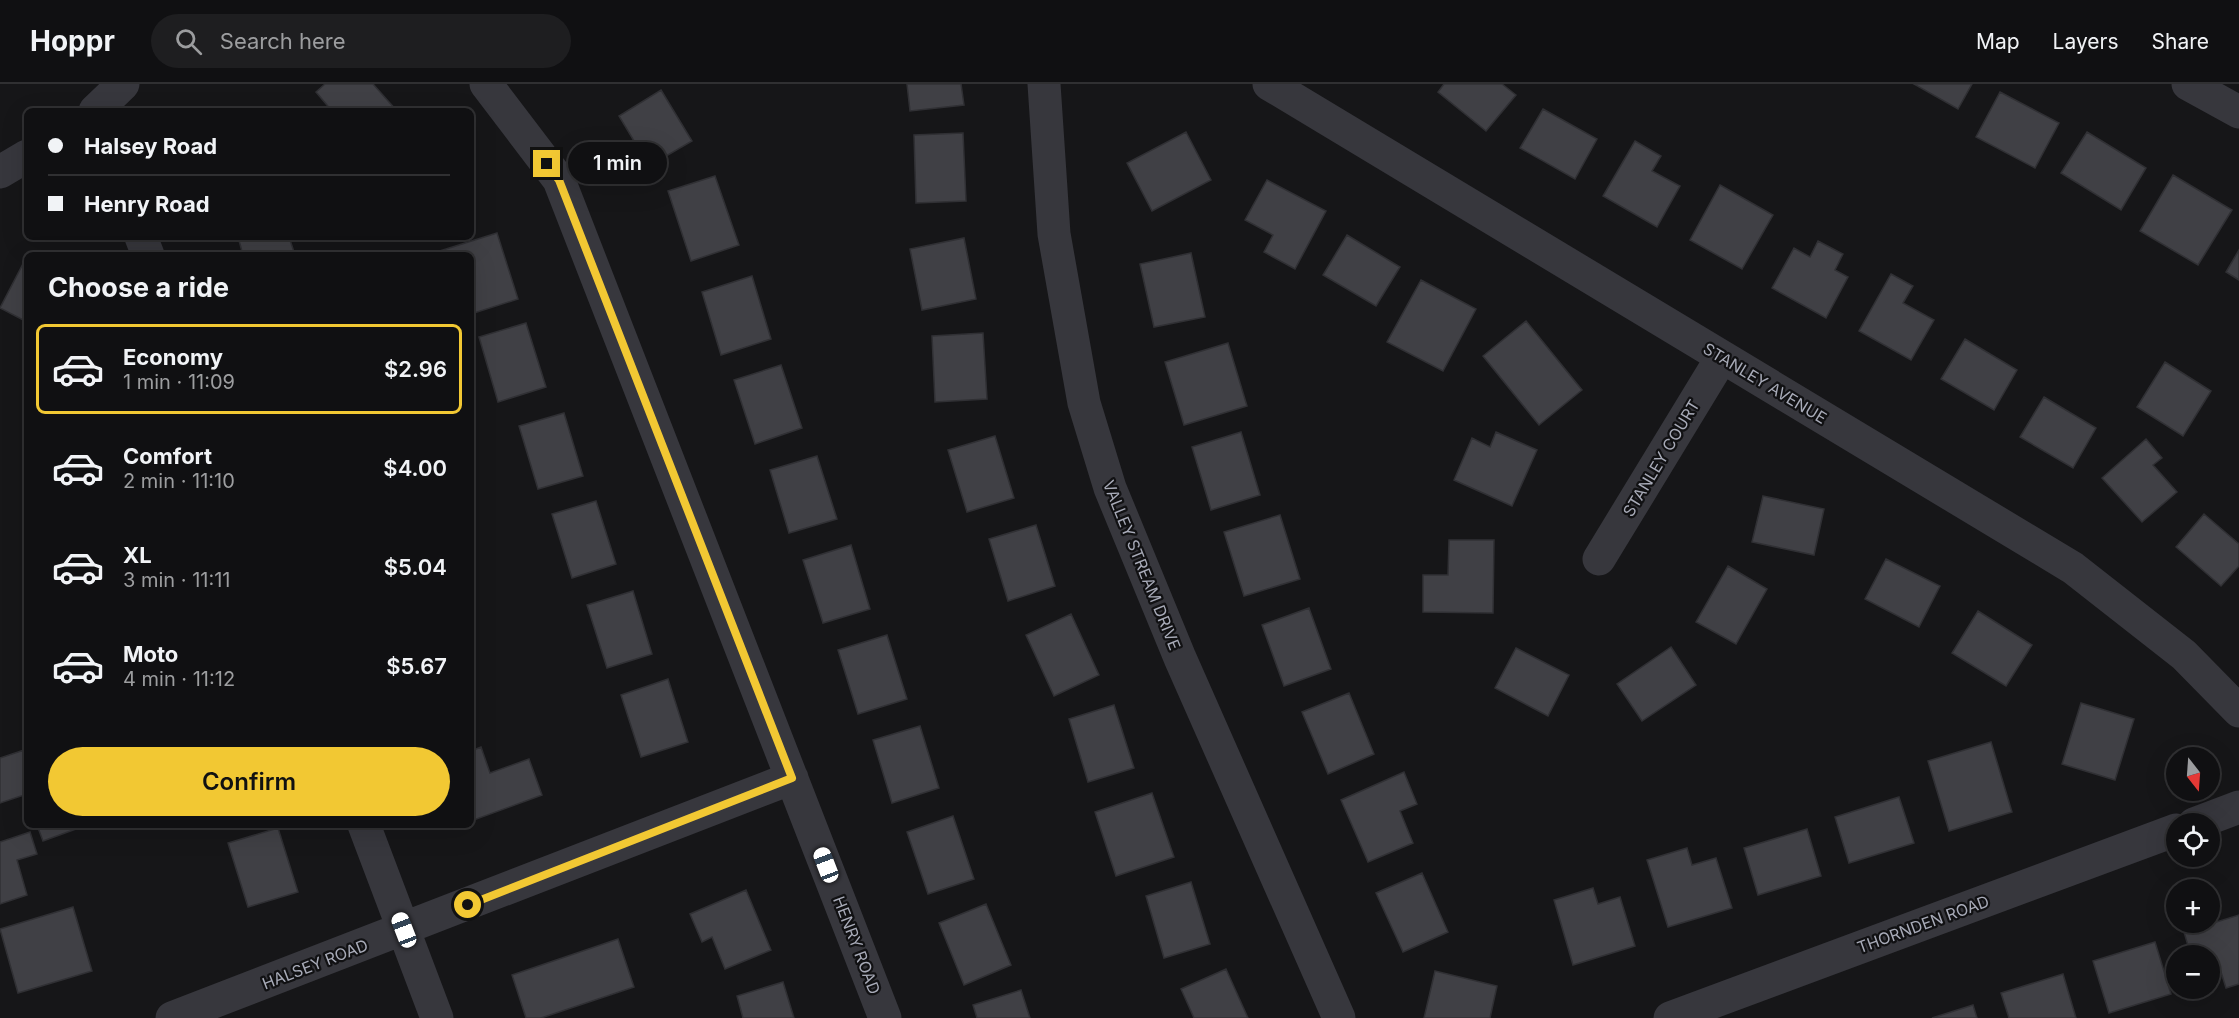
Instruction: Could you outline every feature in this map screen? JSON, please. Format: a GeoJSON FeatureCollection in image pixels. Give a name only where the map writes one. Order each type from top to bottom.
{"type":"FeatureCollection","features":[{"type":"Feature","properties":{"kind":"street"},"geometry":{"type":"LineString","coordinates":[[98,108],[123,84]]}},
{"type":"Feature","properties":{"kind":"street","name":"HENRY ROAD"},"geometry":{"type":"LineString","coordinates":[[486,84],[559,180],[885,1018]]}},
{"type":"Feature","properties":{"kind":"street","name":"VALLEY STREAM DRIVE"},"geometry":{"type":"LineString","coordinates":[[1044,84],[1054,234],[1084,403],[1110,488],[1180,658],[1339,1018]]}},
{"type":"Feature","properties":{"kind":"street","name":"STANLEY AVENUE"},"geometry":{"type":"LineString","coordinates":[[1269,84],[2073,568],[2184,655],[2239,711]]}},
{"type":"Feature","properties":{"kind":"street"},"geometry":{"type":"LineString","coordinates":[[2188,84],[2239,112]]}},
{"type":"Feature","properties":{"kind":"street"},"geometry":{"type":"LineString","coordinates":[[0,172],[24,158]]}},
{"type":"Feature","properties":{"kind":"street","name":"STANLEY COURT"},"geometry":{"type":"LineString","coordinates":[[1599,560],[1722,357]]}},
{"type":"Feature","properties":{"kind":"street","name":"HALSEY ROAD"},"geometry":{"type":"LineString","coordinates":[[172,1018],[792,778]]}},
{"type":"Feature","properties":{"kind":"street"},"geometry":{"type":"LineString","coordinates":[[2220,814],[2239,807]]}},
{"type":"Feature","properties":{"kind":"street"},"geometry":{"type":"LineString","coordinates":[[365,828],[437,1018]]}},
{"type":"Feature","properties":{"kind":"street","name":"THORNDEN ROAD"},"geometry":{"type":"LineString","coordinates":[[1670,1018],[2166,834]]}},
{"type":"Feature","properties":{"kind":"building"},"geometry":{"type":"Polygon","coordinates":[[[325,84],[373,84],[394,108],[329,108],[316,92],[325,84]]]}},
{"type":"Feature","properties":{"kind":"building"},"geometry":{"type":"Polygon","coordinates":[[[907,84],[961,84],[964,105],[910,111],[907,84]]]}},
{"type":"Feature","properties":{"kind":"building"},"geometry":{"type":"Polygon","coordinates":[[[1444,84],[1502,84],[1516,95],[1486,131],[1438,92],[1444,84]]]}},
{"type":"Feature","properties":{"kind":"building"},"geometry":{"type":"Polygon","coordinates":[[[1914,84],[1972,84],[1958,109],[1914,84]]]}},
{"type":"Feature","properties":{"kind":"building"},"geometry":{"type":"Polygon","coordinates":[[[661,90],[692,141],[649,166],[619,116],[661,90]]]}},
{"type":"Feature","properties":{"kind":"building"},"geometry":{"type":"Polygon","coordinates":[[[2000,92],[2059,123],[2035,168],[1976,137],[2000,92]]]}},
{"type":"Feature","properties":{"kind":"building"},"geometry":{"type":"Polygon","coordinates":[[[1543,109],[1597,139],[1575,179],[1520,148],[1543,109]]]}},
{"type":"Feature","properties":{"kind":"building"},"geometry":{"type":"Polygon","coordinates":[[[1186,132],[1211,180],[1152,211],[1127,163],[1186,132]]]}},
{"type":"Feature","properties":{"kind":"building"},"geometry":{"type":"Polygon","coordinates":[[[2087,132],[2146,168],[2121,210],[2061,173],[2087,132]]]}},
{"type":"Feature","properties":{"kind":"building"},"geometry":{"type":"Polygon","coordinates":[[[963,133],[966,201],[916,203],[914,135],[963,133]]]}},
{"type":"Feature","properties":{"kind":"building"},"geometry":{"type":"Polygon","coordinates":[[[1635,141],[1661,156],[1652,171],[1680,186],[1657,227],[1603,196],[1635,141]]]}},
{"type":"Feature","properties":{"kind":"building"},"geometry":{"type":"Polygon","coordinates":[[[2173,175],[2232,210],[2198,265],[2140,231],[2173,175]]]}},
{"type":"Feature","properties":{"kind":"building"},"geometry":{"type":"Polygon","coordinates":[[[715,176],[739,245],[691,261],[668,191],[715,176]]]}},
{"type":"Feature","properties":{"kind":"building"},"geometry":{"type":"Polygon","coordinates":[[[1267,180],[1326,211],[1295,269],[1264,252],[1273,235],[1245,220],[1267,180]]]}},
{"type":"Feature","properties":{"kind":"building"},"geometry":{"type":"Polygon","coordinates":[[[1720,185],[1773,215],[1742,269],[1690,240],[1720,185]]]}},
{"type":"Feature","properties":{"kind":"building"},"geometry":{"type":"Polygon","coordinates":[[[497,233],[518,299],[474,313],[474,252],[437,252],[497,233]]]}},
{"type":"Feature","properties":{"kind":"building"},"geometry":{"type":"Polygon","coordinates":[[[1347,235],[1400,267],[1376,306],[1323,275],[1347,235]]]}},
{"type":"Feature","properties":{"kind":"building"},"geometry":{"type":"Polygon","coordinates":[[[964,238],[976,299],[922,310],[910,249],[964,238]]]}},
{"type":"Feature","properties":{"kind":"building"},"geometry":{"type":"Polygon","coordinates":[[[239,240],[290,240],[294,252],[242,252],[239,240]]]}},
{"type":"Feature","properties":{"kind":"building"},"geometry":{"type":"Polygon","coordinates":[[[1818,241],[1843,254],[1835,270],[1848,277],[1826,318],[1772,288],[1794,248],[1810,257],[1818,241]]]}},
{"type":"Feature","properties":{"kind":"building"},"geometry":{"type":"Polygon","coordinates":[[[2239,250],[2239,280],[2226,272],[2239,250]]]}},
{"type":"Feature","properties":{"kind":"building"},"geometry":{"type":"Polygon","coordinates":[[[1191,253],[1205,317],[1154,327],[1140,264],[1191,253]]]}},
{"type":"Feature","properties":{"kind":"building"},"geometry":{"type":"Polygon","coordinates":[[[24,262],[24,320],[0,308],[24,262]]]}},
{"type":"Feature","properties":{"kind":"building"},"geometry":{"type":"Polygon","coordinates":[[[1891,274],[1913,286],[1903,303],[1934,320],[1911,360],[1859,331],[1891,274]]]}},
{"type":"Feature","properties":{"kind":"building"},"geometry":{"type":"Polygon","coordinates":[[[752,276],[771,339],[721,355],[702,292],[752,276]]]}},
{"type":"Feature","properties":{"kind":"building"},"geometry":{"type":"Polygon","coordinates":[[[1421,280],[1476,309],[1443,371],[1387,342],[1421,280]]]}},
{"type":"Feature","properties":{"kind":"building"},"geometry":{"type":"Polygon","coordinates":[[[1526,321],[1582,390],[1539,425],[1483,356],[1526,321]]]}},
{"type":"Feature","properties":{"kind":"building"},"geometry":{"type":"Polygon","coordinates":[[[526,323],[546,387],[498,402],[479,337],[526,323]]]}},
{"type":"Feature","properties":{"kind":"building"},"geometry":{"type":"Polygon","coordinates":[[[983,333],[987,399],[935,402],[932,336],[983,333]]]}},
{"type":"Feature","properties":{"kind":"building"},"geometry":{"type":"Polygon","coordinates":[[[1965,339],[2017,370],[1994,410],[1941,379],[1965,339]]]}},
{"type":"Feature","properties":{"kind":"building"},"geometry":{"type":"Polygon","coordinates":[[[1228,343],[1247,406],[1184,425],[1165,362],[1228,343]]]}},
{"type":"Feature","properties":{"kind":"building"},"geometry":{"type":"Polygon","coordinates":[[[2165,362],[2211,391],[2183,436],[2137,407],[2165,362]]]}},
{"type":"Feature","properties":{"kind":"building"},"geometry":{"type":"Polygon","coordinates":[[[781,365],[802,428],[755,444],[734,380],[781,365]]]}},
{"type":"Feature","properties":{"kind":"building"},"geometry":{"type":"Polygon","coordinates":[[[2044,397],[2096,428],[2073,468],[2020,437],[2044,397]]]}},
{"type":"Feature","properties":{"kind":"building"},"geometry":{"type":"Polygon","coordinates":[[[564,413],[583,476],[538,489],[519,426],[564,413]]]}},
{"type":"Feature","properties":{"kind":"building"},"geometry":{"type":"Polygon","coordinates":[[[1241,432],[1260,495],[1211,510],[1192,447],[1241,432]]]}},
{"type":"Feature","properties":{"kind":"building"},"geometry":{"type":"Polygon","coordinates":[[[1496,432],[1537,450],[1512,506],[1454,480],[1472,438],[1490,447],[1496,432]]]}},
{"type":"Feature","properties":{"kind":"building"},"geometry":{"type":"Polygon","coordinates":[[[995,436],[1014,498],[967,512],[948,450],[995,436]]]}},
{"type":"Feature","properties":{"kind":"building"},"geometry":{"type":"Polygon","coordinates":[[[2146,439],[2162,458],[2153,465],[2177,492],[2142,522],[2102,478],[2146,439]]]}},
{"type":"Feature","properties":{"kind":"building"},"geometry":{"type":"Polygon","coordinates":[[[817,456],[837,519],[789,533],[770,470],[817,456]]]}},
{"type":"Feature","properties":{"kind":"building"},"geometry":{"type":"Polygon","coordinates":[[[1763,496],[1824,509],[1814,555],[1752,542],[1763,496]]]}},
{"type":"Feature","properties":{"kind":"building"},"geometry":{"type":"Polygon","coordinates":[[[596,501],[616,564],[572,578],[552,514],[596,501]]]}},
{"type":"Feature","properties":{"kind":"building"},"geometry":{"type":"Polygon","coordinates":[[[2204,514],[2239,544],[2239,566],[2221,586],[2176,547],[2204,514]]]}},
{"type":"Feature","properties":{"kind":"building"},"geometry":{"type":"Polygon","coordinates":[[[1280,515],[1300,579],[1244,596],[1224,532],[1280,515]]]}},
{"type":"Feature","properties":{"kind":"building"},"geometry":{"type":"Polygon","coordinates":[[[1036,525],[1055,586],[1008,601],[989,539],[1036,525]]]}},
{"type":"Feature","properties":{"kind":"building"},"geometry":{"type":"Polygon","coordinates":[[[1449,540],[1494,540],[1493,613],[1423,612],[1423,575],[1448,575],[1449,540]]]}},
{"type":"Feature","properties":{"kind":"building"},"geometry":{"type":"Polygon","coordinates":[[[851,545],[870,609],[823,623],[803,560],[851,545]]]}},
{"type":"Feature","properties":{"kind":"building"},"geometry":{"type":"Polygon","coordinates":[[[1886,559],[1940,586],[1919,627],[1865,599],[1886,559]]]}},
{"type":"Feature","properties":{"kind":"building"},"geometry":{"type":"Polygon","coordinates":[[[1728,566],[1767,589],[1736,644],[1696,622],[1728,566]]]}},
{"type":"Feature","properties":{"kind":"building"},"geometry":{"type":"Polygon","coordinates":[[[633,591],[652,654],[607,668],[587,605],[633,591]]]}},
{"type":"Feature","properties":{"kind":"building"},"geometry":{"type":"Polygon","coordinates":[[[1309,608],[1331,669],[1284,686],[1262,625],[1309,608]]]}},
{"type":"Feature","properties":{"kind":"building"},"geometry":{"type":"Polygon","coordinates":[[[1978,611],[2032,645],[2006,686],[1952,653],[1978,611]]]}},
{"type":"Feature","properties":{"kind":"building"},"geometry":{"type":"Polygon","coordinates":[[[1071,614],[1099,675],[1054,696],[1026,635],[1071,614]]]}},
{"type":"Feature","properties":{"kind":"building"},"geometry":{"type":"Polygon","coordinates":[[[887,635],[907,699],[858,714],[838,650],[887,635]]]}},
{"type":"Feature","properties":{"kind":"building"},"geometry":{"type":"Polygon","coordinates":[[[1671,647],[1696,685],[1642,721],[1617,684],[1671,647]]]}},
{"type":"Feature","properties":{"kind":"building"},"geometry":{"type":"Polygon","coordinates":[[[1516,648],[1569,675],[1548,716],[1495,688],[1516,648]]]}},
{"type":"Feature","properties":{"kind":"building"},"geometry":{"type":"Polygon","coordinates":[[[668,679],[688,742],[641,757],[621,695],[668,679]]]}},
{"type":"Feature","properties":{"kind":"building"},"geometry":{"type":"Polygon","coordinates":[[[1349,693],[1374,754],[1328,774],[1302,712],[1349,693]]]}},
{"type":"Feature","properties":{"kind":"building"},"geometry":{"type":"Polygon","coordinates":[[[2081,703],[2134,719],[2115,780],[2062,764],[2081,703]]]}},
{"type":"Feature","properties":{"kind":"building"},"geometry":{"type":"Polygon","coordinates":[[[1114,705],[1134,768],[1088,782],[1069,719],[1114,705]]]}},
{"type":"Feature","properties":{"kind":"building"},"geometry":{"type":"Polygon","coordinates":[[[920,726],[939,788],[892,803],[873,740],[920,726]]]}},
{"type":"Feature","properties":{"kind":"building"},"geometry":{"type":"Polygon","coordinates":[[[1991,742],[2012,812],[1949,831],[1928,761],[1991,742]]]}},
{"type":"Feature","properties":{"kind":"building"},"geometry":{"type":"Polygon","coordinates":[[[481,747],[490,773],[529,759],[542,795],[474,820],[474,750],[481,747]]]}},
{"type":"Feature","properties":{"kind":"building"},"geometry":{"type":"Polygon","coordinates":[[[24,750],[24,795],[0,803],[0,758],[24,750]]]}},
{"type":"Feature","properties":{"kind":"building"},"geometry":{"type":"Polygon","coordinates":[[[1404,772],[1417,804],[1400,811],[1413,843],[1368,862],[1341,800],[1404,772]]]}},
{"type":"Feature","properties":{"kind":"building"},"geometry":{"type":"Polygon","coordinates":[[[1152,793],[1174,857],[1116,876],[1095,812],[1152,793]]]}},
{"type":"Feature","properties":{"kind":"building"},"geometry":{"type":"Polygon","coordinates":[[[1899,797],[1914,843],[1849,863],[1835,817],[1899,797]]]}},
{"type":"Feature","properties":{"kind":"building"},"geometry":{"type":"Polygon","coordinates":[[[953,816],[974,879],[928,894],[907,832],[953,816]]]}},
{"type":"Feature","properties":{"kind":"building"},"geometry":{"type":"Polygon","coordinates":[[[38,828],[76,828],[76,829],[43,841],[38,828]]]}},
{"type":"Feature","properties":{"kind":"building"},"geometry":{"type":"Polygon","coordinates":[[[278,828],[298,892],[248,907],[228,843],[278,828]]]}},
{"type":"Feature","properties":{"kind":"building"},"geometry":{"type":"Polygon","coordinates":[[[1807,829],[1821,876],[1758,895],[1744,848],[1807,829]]]}},
{"type":"Feature","properties":{"kind":"building"},"geometry":{"type":"Polygon","coordinates":[[[30,832],[37,854],[17,860],[27,895],[0,904],[0,842],[30,832]]]}},
{"type":"Feature","properties":{"kind":"building"},"geometry":{"type":"Polygon","coordinates":[[[1687,848],[1692,865],[1716,858],[1732,908],[1668,927],[1647,860],[1687,848]]]}},
{"type":"Feature","properties":{"kind":"building"},"geometry":{"type":"Polygon","coordinates":[[[1422,873],[1448,932],[1403,952],[1376,893],[1422,873]]]}},
{"type":"Feature","properties":{"kind":"building"},"geometry":{"type":"Polygon","coordinates":[[[1191,882],[1210,944],[1164,958],[1146,896],[1191,882]]]}},
{"type":"Feature","properties":{"kind":"building"},"geometry":{"type":"Polygon","coordinates":[[[1593,888],[1598,904],[1620,897],[1635,946],[1573,965],[1554,900],[1593,888]]]}},
{"type":"Feature","properties":{"kind":"building"},"geometry":{"type":"Polygon","coordinates":[[[746,890],[771,950],[725,969],[712,937],[702,942],[690,914],[746,890]]]}},
{"type":"Feature","properties":{"kind":"building"},"geometry":{"type":"Polygon","coordinates":[[[986,904],[1011,965],[964,985],[939,923],[986,904]]]}},
{"type":"Feature","properties":{"kind":"building"},"geometry":{"type":"Polygon","coordinates":[[[73,907],[92,971],[18,993],[0,929],[73,907]]]}},
{"type":"Feature","properties":{"kind":"building"},"geometry":{"type":"Polygon","coordinates":[[[2239,915],[2239,984],[2226,988],[2220,972],[2220,945],[2188,945],[2184,933],[2220,933],[2220,921],[2239,915]]]}},
{"type":"Feature","properties":{"kind":"building"},"geometry":{"type":"Polygon","coordinates":[[[618,939],[634,987],[541,1018],[526,1018],[512,975],[618,939]]]}},
{"type":"Feature","properties":{"kind":"building"},"geometry":{"type":"Polygon","coordinates":[[[2155,942],[2166,978],[2166,996],[2109,1013],[2093,961],[2155,942]]]}},
{"type":"Feature","properties":{"kind":"building"},"geometry":{"type":"Polygon","coordinates":[[[1226,969],[1248,1018],[1194,1018],[1181,989],[1226,969]]]}},
{"type":"Feature","properties":{"kind":"building"},"geometry":{"type":"Polygon","coordinates":[[[1435,971],[1497,986],[1490,1018],[1424,1018],[1435,971]]]}},
{"type":"Feature","properties":{"kind":"building"},"geometry":{"type":"Polygon","coordinates":[[[2063,974],[2076,1018],[2009,1018],[2001,993],[2063,974]]]}},
{"type":"Feature","properties":{"kind":"building"},"geometry":{"type":"Polygon","coordinates":[[[783,982],[794,1018],[743,1018],[737,996],[783,982]]]}},
{"type":"Feature","properties":{"kind":"building"},"geometry":{"type":"Polygon","coordinates":[[[1021,990],[1030,1018],[977,1018],[973,1005],[1021,990]]]}},
{"type":"Feature","properties":{"kind":"building"},"geometry":{"type":"Polygon","coordinates":[[[1973,1005],[1977,1018],[1932,1018],[1973,1005]]]}},
{"type":"Feature","properties":{"kind":"route"},"geometry":{"type":"LineString","coordinates":[[468,905],[792,778],[559,180],[547,164]]}}]}
